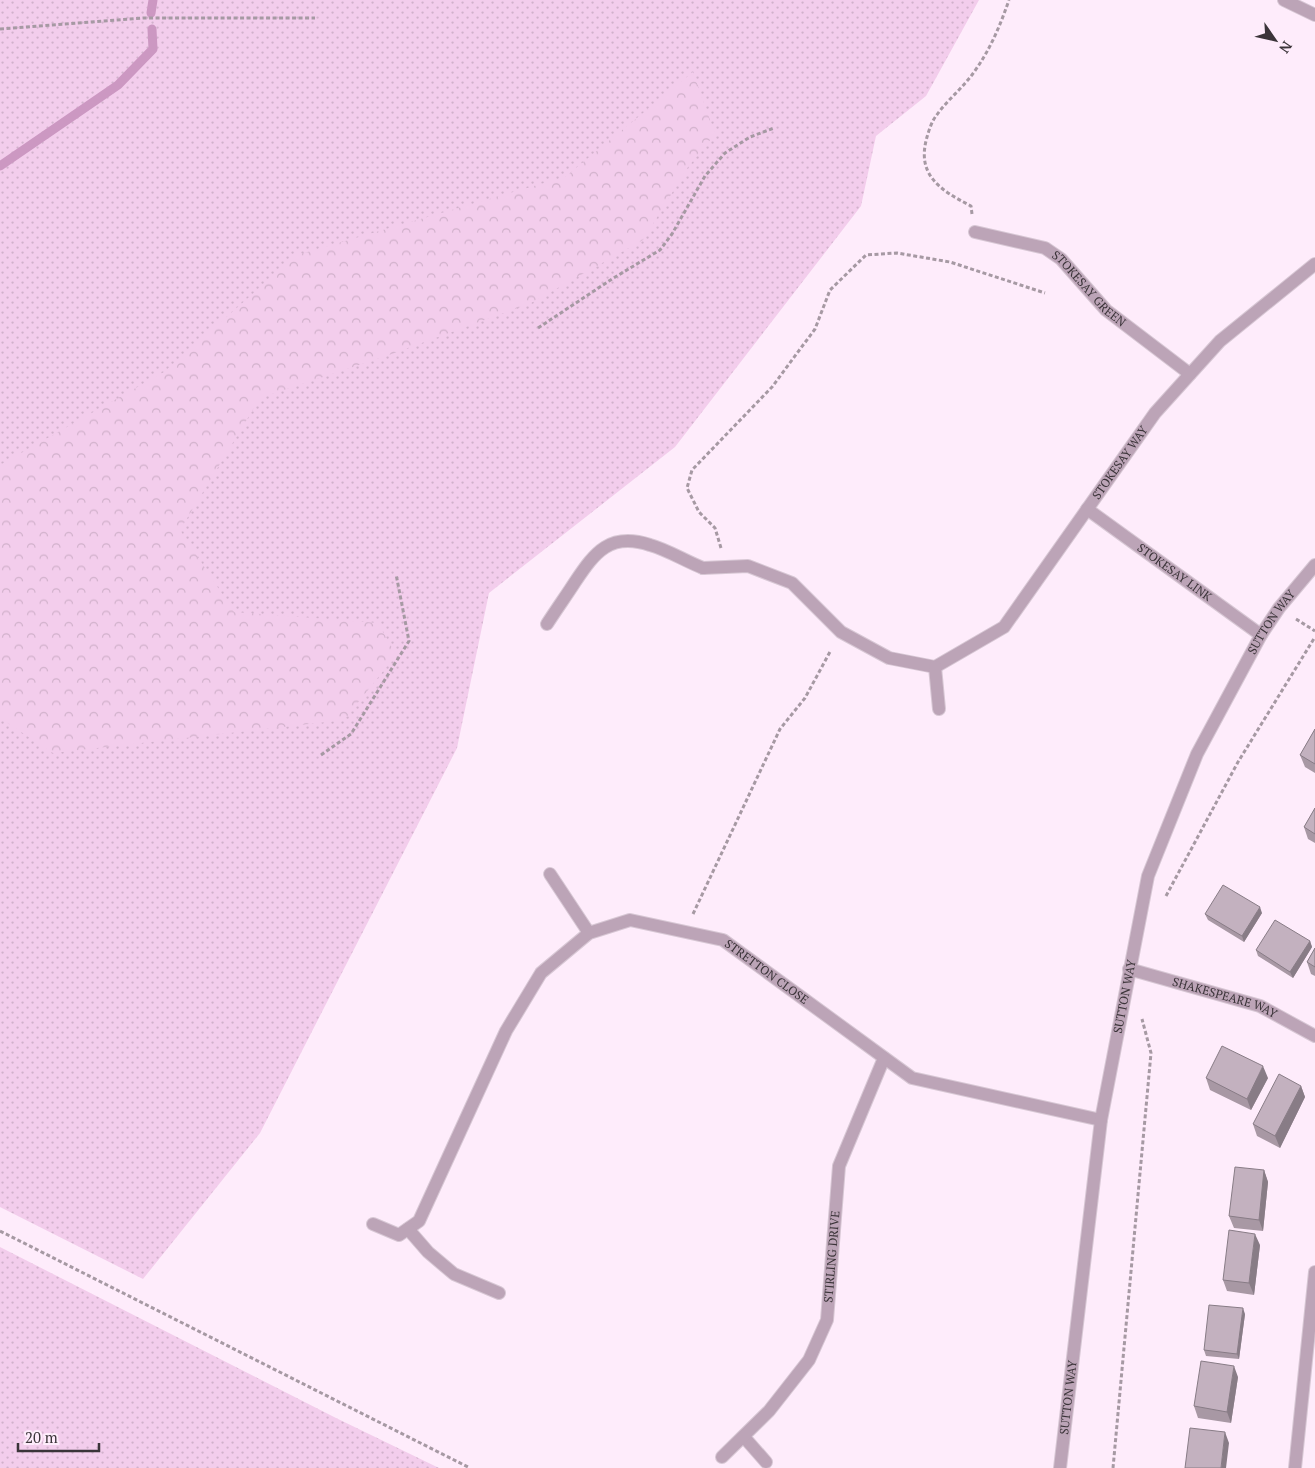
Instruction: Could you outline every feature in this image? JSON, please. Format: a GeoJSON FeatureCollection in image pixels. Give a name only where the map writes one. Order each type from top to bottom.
{"type":"FeatureCollection","features":[{"type":"Feature","properties":{"kind":"street"},"geometry":{"type":"LineString","coordinates":[[1284,0],[1315,15]]}},
{"type":"Feature","properties":{"kind":"street","name":"STOKESAY GREEN"},"geometry":{"type":"LineString","coordinates":[[975,232],[1045,248],[1061,259],[1106,310],[1190,374]]}},
{"type":"Feature","properties":{"kind":"street","name":"STOKESAY WAY"},"geometry":{"type":"LineString","coordinates":[[935,667],[1004,627],[1155,413],[1220,341],[1315,264]]}},
{"type":"Feature","properties":{"kind":"street","name":"STOKESAY LINK"},"geometry":{"type":"LineString","coordinates":[[1087,509],[1261,634]]}},
{"type":"Feature","properties":{"kind":"street"},"geometry":{"type":"LineString","coordinates":[[547,624],[590,561],[602,548],[613,543],[624,540],[650,545],[703,568],[748,566],[792,583],[842,632],[889,658],[935,667],[939,709]]}},
{"type":"Feature","properties":{"kind":"street","name":"SUTTON WAY"},"geometry":{"type":"LineString","coordinates":[[1060,1468],[1101,1120],[1148,876],[1197,754],[1261,634],[1279,608],[1315,566]]}},
{"type":"Feature","properties":{"kind":"street"},"geometry":{"type":"LineString","coordinates":[[550,874],[589,933]]}},
{"type":"Feature","properties":{"kind":"street","name":"STRETTON CLOSE"},"geometry":{"type":"LineString","coordinates":[[408,1229],[419,1221],[506,1031],[541,973],[589,933],[630,920],[723,940],[912,1078],[1101,1120]]}},
{"type":"Feature","properties":{"kind":"street","name":"SHAKESPEARE WAY"},"geometry":{"type":"LineString","coordinates":[[1129,969],[1260,1006],[1315,1036]]}},
{"type":"Feature","properties":{"kind":"street","name":"STIRLING DRIVE"},"geometry":{"type":"LineString","coordinates":[[722,1457],[769,1411],[809,1360],[827,1320],[839,1166],[884,1058]]}},
{"type":"Feature","properties":{"kind":"street"},"geometry":{"type":"LineString","coordinates":[[373,1224],[399,1235],[408,1229],[428,1252],[454,1274],[498,1294]]}},
{"type":"Feature","properties":{"kind":"street"},"geometry":{"type":"LineString","coordinates":[[1295,1468],[1311,1362],[1315,1272]]}},
{"type":"Feature","properties":{"kind":"street"},"geometry":{"type":"LineString","coordinates":[[744,1436],[766,1462]]}},
{"type":"Feature","properties":{"kind":"path"},"geometry":{"type":"LineString","coordinates":[[975,232],[971,206],[949,195],[929,176],[923,151],[935,116],[972,74],[990,49],[1009,0]]}},
{"type":"Feature","properties":{"kind":"path"},"geometry":{"type":"LineString","coordinates":[[0,29],[143,18],[314,18]]}},
{"type":"Feature","properties":{"kind":"path"},"geometry":{"type":"LineString","coordinates":[[538,328],[660,250],[672,234],[705,176],[725,153],[750,137],[774,128]]}},
{"type":"Feature","properties":{"kind":"path"},"geometry":{"type":"LineString","coordinates":[[728,567],[715,528],[699,512],[687,488],[692,470],[772,387],[815,329],[830,290],[866,255],[896,253],[950,262],[1045,293]]}},
{"type":"Feature","properties":{"kind":"path"},"geometry":{"type":"LineString","coordinates":[[321,755],[351,734],[409,642],[396,574]]}},
{"type":"Feature","properties":{"kind":"path"},"geometry":{"type":"LineString","coordinates":[[684,932],[780,729],[804,698],[842,632]]}},
{"type":"Feature","properties":{"kind":"path"},"geometry":{"type":"LineString","coordinates":[[1163,903],[1238,762],[1315,637]]}},
{"type":"Feature","properties":{"kind":"path"},"geometry":{"type":"LineString","coordinates":[[1113,1468],[1151,1053],[1141,1016]]}},
{"type":"Feature","properties":{"kind":"path"},"geometry":{"type":"LineString","coordinates":[[0,1231],[470,1468]]}},
{"type":"Feature","properties":{"kind":"green space"},"geometry":{"type":"Polygon","coordinates":[[[0,0],[979,0],[926,96],[876,136],[861,206],[675,447],[489,593],[457,748],[260,1133],[143,1279],[0,1207],[0,0]]]}},
{"type":"Feature","properties":{"kind":"green space"},"geometry":{"type":"Polygon","coordinates":[[[693,72],[715,134],[688,167],[643,240],[531,303],[386,356],[260,398],[180,530],[234,612],[378,623],[396,655],[344,720],[53,753],[0,718],[0,465],[164,372],[297,255],[565,177],[693,72]]]}},
{"type":"Feature","properties":{"kind":"green space"},"geometry":{"type":"Polygon","coordinates":[[[0,1247],[336,1418],[439,1468],[0,1468],[0,1247]]]}},
{"type":"Feature","properties":{"kind":"building"},"geometry":{"type":"Polygon","coordinates":[[[1315,729],[1315,764],[1300,755],[1315,729]]]}},
{"type":"Feature","properties":{"kind":"building"},"geometry":{"type":"Polygon","coordinates":[[[1315,808],[1315,834],[1304,827],[1315,808]]]}},
{"type":"Feature","properties":{"kind":"building"},"geometry":{"type":"Polygon","coordinates":[[[1223,885],[1260,907],[1242,936],[1205,914],[1223,885]]]}},
{"type":"Feature","properties":{"kind":"building"},"geometry":{"type":"Polygon","coordinates":[[[1275,920],[1310,941],[1290,972],[1256,950],[1275,920]]]}},
{"type":"Feature","properties":{"kind":"building"},"geometry":{"type":"Polygon","coordinates":[[[1315,948],[1315,967],[1307,962],[1315,948]]]}},
{"type":"Feature","properties":{"kind":"building"},"geometry":{"type":"Polygon","coordinates":[[[1222,1046],[1263,1066],[1247,1099],[1206,1078],[1222,1046]]]}},
{"type":"Feature","properties":{"kind":"building"},"geometry":{"type":"Polygon","coordinates":[[[1279,1074],[1301,1086],[1275,1136],[1253,1124],[1279,1074]]]}},
{"type":"Feature","properties":{"kind":"building"},"geometry":{"type":"Polygon","coordinates":[[[1235,1167],[1264,1170],[1259,1220],[1229,1216],[1235,1167]]]}},
{"type":"Feature","properties":{"kind":"building"},"geometry":{"type":"Polygon","coordinates":[[[1229,1230],[1255,1234],[1249,1283],[1223,1280],[1229,1230]]]}},
{"type":"Feature","properties":{"kind":"building"},"geometry":{"type":"Polygon","coordinates":[[[1209,1305],[1243,1308],[1237,1354],[1204,1350],[1209,1305]]]}},
{"type":"Feature","properties":{"kind":"building"},"geometry":{"type":"Polygon","coordinates":[[[1201,1361],[1234,1366],[1227,1412],[1194,1406],[1201,1361]]]}},
{"type":"Feature","properties":{"kind":"building"},"geometry":{"type":"Polygon","coordinates":[[[1190,1428],[1225,1432],[1221,1468],[1185,1468],[1190,1428]]]}},
{"type":"Feature","properties":{"kind":"waterway"},"geometry":{"type":"LineString","coordinates":[[151,13],[153,0]]}},
{"type":"Feature","properties":{"kind":"waterway"},"geometry":{"type":"LineString","coordinates":[[0,166],[118,85],[153,49],[152,29]]}}]}
